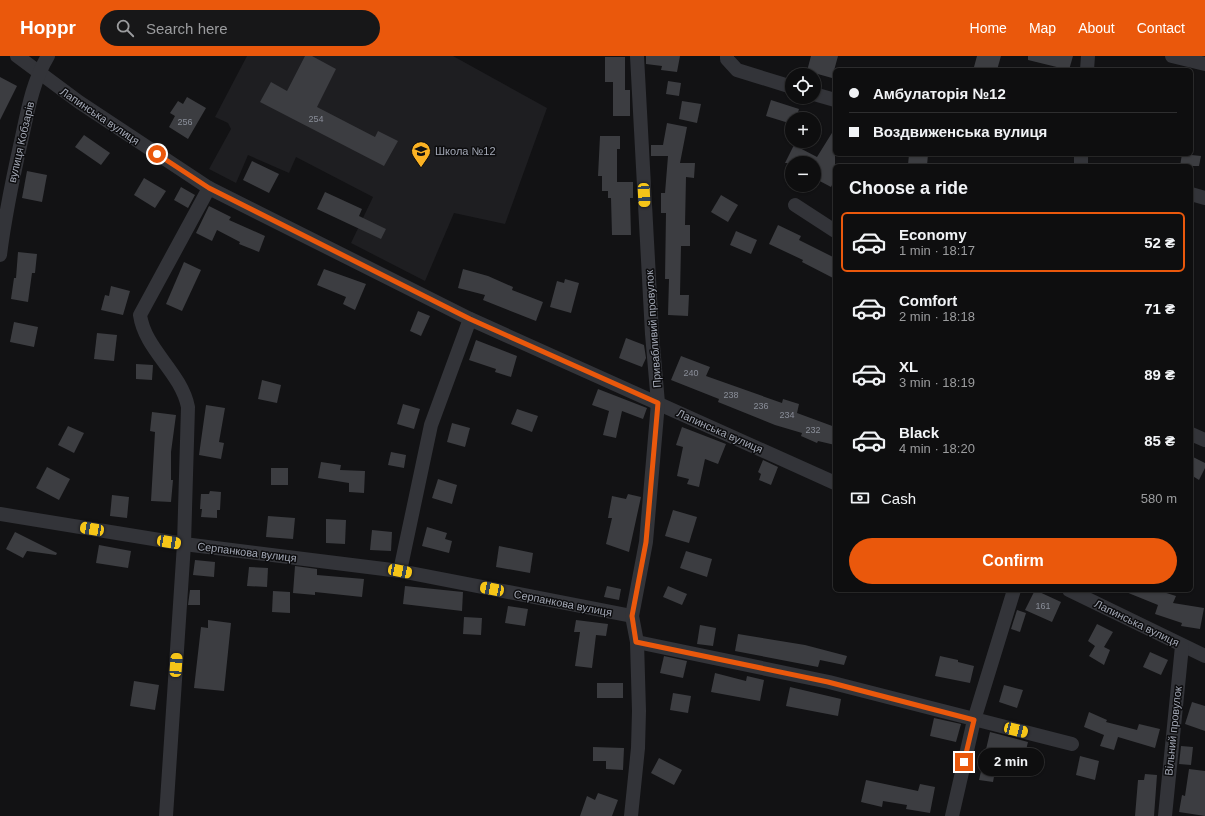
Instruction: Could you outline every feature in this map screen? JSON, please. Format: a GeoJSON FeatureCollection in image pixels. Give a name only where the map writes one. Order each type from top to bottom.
{"type":"FeatureCollection","features":[{"type":"Feature","properties":{"kind":"street","name":"Лапинська вулиця"},"geometry":{"type":"LineString","coordinates":[[17,56],[79,102],[209,188],[470,319],[833,482]]}},
{"type":"Feature","properties":{"kind":"street","name":"вулиця Кобзарів"},"geometry":{"type":"LineString","coordinates":[[0,255],[8,199],[30,98],[38,72],[48,56]]}},
{"type":"Feature","properties":{"kind":"street","name":"Привабливий провулок"},"geometry":{"type":"LineString","coordinates":[[631,816],[638,748],[639,711],[636,642],[632,616],[646,542],[658,403],[652,334],[637,56]]}},
{"type":"Feature","properties":{"kind":"street"},"geometry":{"type":"LineString","coordinates":[[727,56],[727,59],[737,70],[785,85]]}},
{"type":"Feature","properties":{"kind":"street"},"geometry":{"type":"LineString","coordinates":[[1087,68],[1088,56]]}},
{"type":"Feature","properties":{"kind":"street"},"geometry":{"type":"LineString","coordinates":[[1172,56],[1205,64]]}},
{"type":"Feature","properties":{"kind":"street"},"geometry":{"type":"LineString","coordinates":[[821,96],[833,99]]}},
{"type":"Feature","properties":{"kind":"street"},"geometry":{"type":"LineString","coordinates":[[166,816],[184,544],[187,484],[188,407],[186,396],[143,330],[140,315],[209,188]]}},
{"type":"Feature","properties":{"kind":"street"},"geometry":{"type":"LineString","coordinates":[[1193,195],[1205,198]]}},
{"type":"Feature","properties":{"kind":"street"},"geometry":{"type":"LineString","coordinates":[[795,205],[833,230]]}},
{"type":"Feature","properties":{"kind":"street"},"geometry":{"type":"LineString","coordinates":[[400,571],[431,425],[470,319]]}},
{"type":"Feature","properties":{"kind":"street"},"geometry":{"type":"LineString","coordinates":[[1193,435],[1205,440]]}},
{"type":"Feature","properties":{"kind":"street","name":"Серпанкова вулиця"},"geometry":{"type":"LineString","coordinates":[[0,514],[184,544],[400,571],[632,616]]}},
{"type":"Feature","properties":{"kind":"street"},"geometry":{"type":"LineString","coordinates":[[952,816],[974,720],[1013,592]]}},
{"type":"Feature","properties":{"kind":"street","name":"Лапинська вулиця"},"geometry":{"type":"LineString","coordinates":[[1073,592],[1205,656]]}},
{"type":"Feature","properties":{"kind":"street"},"geometry":{"type":"LineString","coordinates":[[636,642],[828,682],[1072,744]]}},
{"type":"Feature","properties":{"kind":"street","name":"Вільний провулок"},"geometry":{"type":"LineString","coordinates":[[1165,816],[1182,646]]}},
{"type":"Feature","properties":{"kind":"shaded area","name":"Школа №12"},"geometry":{"type":"Polygon","coordinates":[[[247,56],[453,56],[547,108],[505,224],[454,213],[425,281],[351,243],[373,197],[296,157],[289,173],[248,155],[236,183],[209,169],[231,129],[228,123],[215,117],[247,56]]]}},
{"type":"Feature","properties":{"kind":"building"},"geometry":{"type":"Polygon","coordinates":[[[305,56],[312,56],[336,69],[317,107],[375,137],[378,131],[398,141],[384,166],[260,102],[271,82],[287,91],[305,56]]]}},
{"type":"Feature","properties":{"kind":"building"},"geometry":{"type":"Polygon","coordinates":[[[646,56],[680,56],[677,72],[661,70],[662,66],[646,64],[646,56]]]}},
{"type":"Feature","properties":{"kind":"building"},"geometry":{"type":"Polygon","coordinates":[[[811,56],[838,56],[835,68],[833,68],[832,78],[821,75],[821,68],[808,68],[811,56]]]}},
{"type":"Feature","properties":{"kind":"building"},"geometry":{"type":"Polygon","coordinates":[[[977,56],[1001,56],[998,68],[974,67],[977,56]]]}},
{"type":"Feature","properties":{"kind":"building"},"geometry":{"type":"Polygon","coordinates":[[[1028,56],[1073,56],[1070,68],[1061,68],[1028,60],[1028,56]]]}},
{"type":"Feature","properties":{"kind":"building"},"geometry":{"type":"Polygon","coordinates":[[[605,57],[625,57],[625,90],[630,90],[630,116],[613,116],[613,82],[605,82],[605,57]]]}},
{"type":"Feature","properties":{"kind":"building"},"geometry":{"type":"Polygon","coordinates":[[[0,77],[17,86],[0,120],[0,77]]]}},
{"type":"Feature","properties":{"kind":"building"},"geometry":{"type":"Polygon","coordinates":[[[668,81],[681,83],[679,96],[666,94],[668,81]]]}},
{"type":"Feature","properties":{"kind":"building"},"geometry":{"type":"Polygon","coordinates":[[[187,97],[206,108],[188,139],[169,127],[175,116],[170,113],[178,101],[183,104],[187,97]]]}},
{"type":"Feature","properties":{"kind":"building"},"geometry":{"type":"Polygon","coordinates":[[[771,100],[799,109],[798,112],[785,112],[785,122],[766,116],[771,100]]]}},
{"type":"Feature","properties":{"kind":"building"},"geometry":{"type":"Polygon","coordinates":[[[682,101],[701,104],[697,123],[679,119],[682,101]]]}},
{"type":"Feature","properties":{"kind":"building"},"geometry":{"type":"Polygon","coordinates":[[[667,123],[687,127],[680,163],[695,163],[694,178],[686,177],[685,225],[690,225],[690,246],[681,246],[680,295],[689,295],[688,316],[668,315],[669,279],[665,279],[666,213],[661,213],[661,193],[665,193],[668,156],[651,156],[651,145],[663,145],[667,123]]]}},
{"type":"Feature","properties":{"kind":"building"},"geometry":{"type":"Polygon","coordinates":[[[833,131],[833,156],[835,156],[835,164],[833,164],[833,183],[831,187],[821,182],[821,156],[818,156],[833,131]]]}},
{"type":"Feature","properties":{"kind":"building"},"geometry":{"type":"Polygon","coordinates":[[[84,135],[110,153],[101,165],[75,147],[84,135]]]}},
{"type":"Feature","properties":{"kind":"building"},"geometry":{"type":"Polygon","coordinates":[[[600,136],[620,136],[620,149],[617,149],[617,182],[633,182],[633,198],[630,198],[631,235],[612,235],[611,198],[608,198],[608,191],[602,191],[602,176],[598,176],[600,136]]]}},
{"type":"Feature","properties":{"kind":"building"},"geometry":{"type":"Polygon","coordinates":[[[792,148],[800,148],[815,156],[788,156],[792,148]]]}},
{"type":"Feature","properties":{"kind":"building"},"geometry":{"type":"Polygon","coordinates":[[[909,156],[928,156],[927,164],[908,164],[909,156]]]}},
{"type":"Feature","properties":{"kind":"building"},"geometry":{"type":"Polygon","coordinates":[[[1182,156],[1201,156],[1199,166],[1193,166],[1193,164],[1180,164],[1182,156]]]}},
{"type":"Feature","properties":{"kind":"building"},"geometry":{"type":"Polygon","coordinates":[[[252,161],[279,174],[269,193],[243,180],[252,161]]]}},
{"type":"Feature","properties":{"kind":"building"},"geometry":{"type":"Polygon","coordinates":[[[27,171],[47,175],[42,202],[22,198],[27,171]]]}},
{"type":"Feature","properties":{"kind":"building"},"geometry":{"type":"Polygon","coordinates":[[[144,178],[166,191],[155,208],[134,195],[144,178]]]}},
{"type":"Feature","properties":{"kind":"building"},"geometry":{"type":"Polygon","coordinates":[[[181,187],[195,195],[188,208],[174,200],[181,187]]]}},
{"type":"Feature","properties":{"kind":"building"},"geometry":{"type":"Polygon","coordinates":[[[325,192],[362,209],[359,216],[386,229],[381,239],[317,209],[325,192]]]}},
{"type":"Feature","properties":{"kind":"building"},"geometry":{"type":"Polygon","coordinates":[[[721,195],[738,205],[728,222],[711,212],[721,195]]]}},
{"type":"Feature","properties":{"kind":"building"},"geometry":{"type":"Polygon","coordinates":[[[209,206],[231,217],[229,220],[265,236],[259,252],[239,244],[240,242],[217,230],[212,241],[196,233],[209,206]]]}},
{"type":"Feature","properties":{"kind":"building"},"geometry":{"type":"Polygon","coordinates":[[[778,225],[801,236],[799,240],[833,257],[833,278],[802,262],[803,260],[769,244],[778,225]]]}},
{"type":"Feature","properties":{"kind":"building"},"geometry":{"type":"Polygon","coordinates":[[[736,231],[757,240],[751,254],[730,245],[736,231]]]}},
{"type":"Feature","properties":{"kind":"building"},"geometry":{"type":"Polygon","coordinates":[[[18,252],[37,254],[35,273],[32,273],[28,302],[11,299],[14,278],[16,278],[18,252]]]}},
{"type":"Feature","properties":{"kind":"building"},"geometry":{"type":"Polygon","coordinates":[[[184,262],[201,270],[182,311],[166,304],[184,262]]]}},
{"type":"Feature","properties":{"kind":"building"},"geometry":{"type":"Polygon","coordinates":[[[324,269],[366,284],[355,310],[343,304],[346,297],[317,285],[324,269]]]}},
{"type":"Feature","properties":{"kind":"building"},"geometry":{"type":"Polygon","coordinates":[[[463,269],[488,276],[513,287],[512,290],[543,302],[536,321],[483,300],[485,295],[458,288],[463,269]]]}},
{"type":"Feature","properties":{"kind":"building"},"geometry":{"type":"Polygon","coordinates":[[[565,279],[579,283],[571,313],[550,307],[557,281],[564,283],[565,279]]]}},
{"type":"Feature","properties":{"kind":"building"},"geometry":{"type":"Polygon","coordinates":[[[111,286],[130,291],[123,315],[101,310],[105,295],[109,296],[111,286]]]}},
{"type":"Feature","properties":{"kind":"building"},"geometry":{"type":"Polygon","coordinates":[[[418,311],[430,316],[421,336],[410,331],[418,311]]]}},
{"type":"Feature","properties":{"kind":"building"},"geometry":{"type":"Polygon","coordinates":[[[14,322],[38,327],[34,347],[10,342],[14,322]]]}},
{"type":"Feature","properties":{"kind":"building"},"geometry":{"type":"Polygon","coordinates":[[[97,333],[117,335],[114,361],[94,359],[97,333]]]}},
{"type":"Feature","properties":{"kind":"building"},"geometry":{"type":"Polygon","coordinates":[[[626,338],[644,345],[646,358],[642,367],[619,358],[626,338]]]}},
{"type":"Feature","properties":{"kind":"building"},"geometry":{"type":"Polygon","coordinates":[[[476,340],[517,356],[511,377],[495,372],[496,369],[469,360],[476,340]]]}},
{"type":"Feature","properties":{"kind":"building"},"geometry":{"type":"Polygon","coordinates":[[[681,356],[710,367],[706,376],[782,403],[783,399],[799,404],[797,413],[833,426],[833,445],[818,441],[817,443],[801,436],[802,433],[775,425],[718,402],[719,399],[671,380],[681,356]]]}},
{"type":"Feature","properties":{"kind":"building"},"geometry":{"type":"Polygon","coordinates":[[[136,364],[153,365],[152,380],[136,379],[136,364]]]}},
{"type":"Feature","properties":{"kind":"building"},"geometry":{"type":"Polygon","coordinates":[[[262,380],[281,385],[277,403],[258,399],[262,380]]]}},
{"type":"Feature","properties":{"kind":"building"},"geometry":{"type":"Polygon","coordinates":[[[598,389],[647,408],[643,419],[622,411],[616,438],[603,435],[609,411],[592,405],[598,389]]]}},
{"type":"Feature","properties":{"kind":"building"},"geometry":{"type":"Polygon","coordinates":[[[403,404],[420,409],[414,429],[397,424],[403,404]]]}},
{"type":"Feature","properties":{"kind":"building"},"geometry":{"type":"Polygon","coordinates":[[[206,405],[225,408],[219,442],[224,443],[221,459],[199,455],[206,405]]]}},
{"type":"Feature","properties":{"kind":"building"},"geometry":{"type":"Polygon","coordinates":[[[517,409],[538,416],[532,432],[511,424],[517,409]]]}},
{"type":"Feature","properties":{"kind":"building"},"geometry":{"type":"Polygon","coordinates":[[[152,412],[176,415],[171,452],[171,480],[173,480],[171,502],[151,501],[155,432],[150,431],[152,412]]]}},
{"type":"Feature","properties":{"kind":"building"},"geometry":{"type":"Polygon","coordinates":[[[452,423],[470,428],[465,447],[447,442],[452,423]]]}},
{"type":"Feature","properties":{"kind":"building"},"geometry":{"type":"Polygon","coordinates":[[[68,426],[84,433],[74,453],[58,445],[68,426]]]}},
{"type":"Feature","properties":{"kind":"building"},"geometry":{"type":"Polygon","coordinates":[[[682,427],[726,444],[718,464],[705,459],[699,487],[687,484],[689,479],[677,476],[683,447],[676,445],[682,427]]]}},
{"type":"Feature","properties":{"kind":"building"},"geometry":{"type":"Polygon","coordinates":[[[391,452],[406,455],[404,468],[388,465],[391,452]]]}},
{"type":"Feature","properties":{"kind":"building"},"geometry":{"type":"Polygon","coordinates":[[[1193,457],[1205,463],[1205,468],[1199,480],[1193,476],[1193,457]]]}},
{"type":"Feature","properties":{"kind":"building"},"geometry":{"type":"Polygon","coordinates":[[[763,460],[778,467],[771,485],[759,480],[761,474],[758,472],[763,460]]]}},
{"type":"Feature","properties":{"kind":"building"},"geometry":{"type":"Polygon","coordinates":[[[321,462],[341,465],[340,470],[365,471],[364,493],[349,492],[349,483],[318,478],[321,462]]]}},
{"type":"Feature","properties":{"kind":"building"},"geometry":{"type":"Polygon","coordinates":[[[47,467],[70,479],[59,500],[36,488],[47,467]]]}},
{"type":"Feature","properties":{"kind":"building"},"geometry":{"type":"Polygon","coordinates":[[[271,468],[288,468],[288,485],[271,485],[271,468]]]}},
{"type":"Feature","properties":{"kind":"building"},"geometry":{"type":"Polygon","coordinates":[[[438,479],[457,485],[452,504],[432,498],[438,479]]]}},
{"type":"Feature","properties":{"kind":"building"},"geometry":{"type":"Polygon","coordinates":[[[210,491],[221,492],[220,510],[217,510],[217,518],[201,517],[201,494],[209,494],[210,491]]]}},
{"type":"Feature","properties":{"kind":"building"},"geometry":{"type":"Polygon","coordinates":[[[628,494],[641,497],[629,552],[606,544],[612,518],[608,518],[612,496],[626,499],[628,494]]]}},
{"type":"Feature","properties":{"kind":"building"},"geometry":{"type":"Polygon","coordinates":[[[112,495],[129,497],[127,518],[110,516],[112,495]]]}},
{"type":"Feature","properties":{"kind":"building"},"geometry":{"type":"Polygon","coordinates":[[[673,510],[697,517],[689,543],[665,536],[673,510]]]}},
{"type":"Feature","properties":{"kind":"building"},"geometry":{"type":"Polygon","coordinates":[[[268,516],[295,518],[293,539],[266,537],[268,516]]]}},
{"type":"Feature","properties":{"kind":"building"},"geometry":{"type":"Polygon","coordinates":[[[326,519],[346,520],[345,544],[326,543],[326,519]]]}},
{"type":"Feature","properties":{"kind":"building"},"geometry":{"type":"Polygon","coordinates":[[[427,527],[447,533],[445,539],[452,541],[449,553],[422,546],[427,527]]]}},
{"type":"Feature","properties":{"kind":"building"},"geometry":{"type":"Polygon","coordinates":[[[372,530],[392,532],[391,551],[370,550],[372,530]]]}},
{"type":"Feature","properties":{"kind":"building"},"geometry":{"type":"Polygon","coordinates":[[[15,532],[57,553],[56,555],[27,551],[23,558],[6,549],[15,532]]]}},
{"type":"Feature","properties":{"kind":"building"},"geometry":{"type":"Polygon","coordinates":[[[99,545],[131,551],[128,568],[96,563],[99,545]]]}},
{"type":"Feature","properties":{"kind":"building"},"geometry":{"type":"Polygon","coordinates":[[[499,546],[533,553],[530,573],[496,567],[499,546]]]}},
{"type":"Feature","properties":{"kind":"building"},"geometry":{"type":"Polygon","coordinates":[[[686,551],[712,559],[707,577],[680,568],[686,551]]]}},
{"type":"Feature","properties":{"kind":"building"},"geometry":{"type":"Polygon","coordinates":[[[195,560],[215,562],[214,577],[193,575],[195,560]]]}},
{"type":"Feature","properties":{"kind":"building"},"geometry":{"type":"Polygon","coordinates":[[[295,566],[317,569],[317,575],[364,579],[362,597],[315,592],[315,595],[293,593],[295,566]]]}},
{"type":"Feature","properties":{"kind":"building"},"geometry":{"type":"Polygon","coordinates":[[[249,567],[268,568],[267,587],[247,586],[249,567]]]}},
{"type":"Feature","properties":{"kind":"building"},"geometry":{"type":"Polygon","coordinates":[[[405,586],[463,592],[462,611],[403,604],[405,586]]]}},
{"type":"Feature","properties":{"kind":"building"},"geometry":{"type":"Polygon","coordinates":[[[607,586],[621,589],[619,600],[604,597],[607,586]]]}},
{"type":"Feature","properties":{"kind":"building"},"geometry":{"type":"Polygon","coordinates":[[[668,586],[687,594],[682,605],[663,597],[668,586]]]}},
{"type":"Feature","properties":{"kind":"building"},"geometry":{"type":"Polygon","coordinates":[[[190,590],[200,590],[200,605],[188,605],[190,590]]]}},
{"type":"Feature","properties":{"kind":"building"},"geometry":{"type":"Polygon","coordinates":[[[273,591],[290,592],[290,613],[272,612],[273,591]]]}},
{"type":"Feature","properties":{"kind":"building"},"geometry":{"type":"Polygon","coordinates":[[[1034,592],[1039,592],[1061,602],[1052,622],[1025,610],[1034,592]]]}},
{"type":"Feature","properties":{"kind":"building"},"geometry":{"type":"Polygon","coordinates":[[[1126,592],[1163,592],[1176,596],[1173,603],[1204,608],[1200,629],[1181,626],[1182,623],[1155,614],[1158,605],[1126,592]]]}},
{"type":"Feature","properties":{"kind":"building"},"geometry":{"type":"Polygon","coordinates":[[[508,606],[528,609],[525,626],[505,623],[508,606]]]}},
{"type":"Feature","properties":{"kind":"building"},"geometry":{"type":"Polygon","coordinates":[[[1017,610],[1026,613],[1020,632],[1011,629],[1017,610]]]}},
{"type":"Feature","properties":{"kind":"building"},"geometry":{"type":"Polygon","coordinates":[[[464,617],[482,618],[481,635],[463,634],[464,617]]]}},
{"type":"Feature","properties":{"kind":"building"},"geometry":{"type":"Polygon","coordinates":[[[208,620],[231,623],[224,691],[194,688],[201,627],[208,628],[208,620]]]}},
{"type":"Feature","properties":{"kind":"building"},"geometry":{"type":"Polygon","coordinates":[[[576,620],[608,624],[606,636],[596,635],[592,668],[575,666],[580,632],[574,632],[576,620]]]}},
{"type":"Feature","properties":{"kind":"building"},"geometry":{"type":"Polygon","coordinates":[[[1097,624],[1113,632],[1104,647],[1110,650],[1104,665],[1089,656],[1095,646],[1088,641],[1097,624]]]}},
{"type":"Feature","properties":{"kind":"building"},"geometry":{"type":"Polygon","coordinates":[[[700,625],[716,628],[713,646],[697,644],[700,625]]]}},
{"type":"Feature","properties":{"kind":"building"},"geometry":{"type":"Polygon","coordinates":[[[738,634],[805,645],[847,656],[844,665],[820,660],[818,667],[735,651],[738,634]]]}},
{"type":"Feature","properties":{"kind":"building"},"geometry":{"type":"Polygon","coordinates":[[[1150,652],[1168,660],[1161,675],[1143,667],[1150,652]]]}},
{"type":"Feature","properties":{"kind":"building"},"geometry":{"type":"Polygon","coordinates":[[[664,656],[687,661],[683,678],[660,673],[664,656]]]}},
{"type":"Feature","properties":{"kind":"building"},"geometry":{"type":"Polygon","coordinates":[[[940,656],[958,660],[958,662],[974,666],[970,683],[935,676],[940,656]]]}},
{"type":"Feature","properties":{"kind":"building"},"geometry":{"type":"Polygon","coordinates":[[[715,673],[746,681],[747,676],[764,680],[760,701],[711,692],[715,673]]]}},
{"type":"Feature","properties":{"kind":"building"},"geometry":{"type":"Polygon","coordinates":[[[134,681],[159,685],[155,710],[130,706],[134,681]]]}},
{"type":"Feature","properties":{"kind":"building"},"geometry":{"type":"Polygon","coordinates":[[[597,683],[623,683],[623,698],[597,698],[597,683]]]}},
{"type":"Feature","properties":{"kind":"building"},"geometry":{"type":"Polygon","coordinates":[[[1004,685],[1023,690],[1017,708],[999,702],[1004,685]]]}},
{"type":"Feature","properties":{"kind":"building"},"geometry":{"type":"Polygon","coordinates":[[[790,687],[841,699],[838,716],[786,706],[790,687]]]}},
{"type":"Feature","properties":{"kind":"building"},"geometry":{"type":"Polygon","coordinates":[[[673,693],[691,696],[688,713],[670,710],[673,693]]]}},
{"type":"Feature","properties":{"kind":"building"},"geometry":{"type":"Polygon","coordinates":[[[1192,702],[1205,706],[1205,731],[1185,724],[1192,702]]]}},
{"type":"Feature","properties":{"kind":"building"},"geometry":{"type":"Polygon","coordinates":[[[1089,712],[1107,720],[1106,722],[1137,730],[1139,724],[1160,729],[1155,748],[1118,737],[1114,750],[1100,746],[1104,735],[1084,727],[1089,712]]]}},
{"type":"Feature","properties":{"kind":"building"},"geometry":{"type":"Polygon","coordinates":[[[934,718],[961,724],[956,742],[930,736],[934,718]]]}},
{"type":"Feature","properties":{"kind":"building"},"geometry":{"type":"Polygon","coordinates":[[[990,732],[1028,742],[1025,754],[1018,752],[1017,755],[999,751],[993,782],[979,780],[990,732]]]}},
{"type":"Feature","properties":{"kind":"building"},"geometry":{"type":"Polygon","coordinates":[[[1181,746],[1193,747],[1191,765],[1179,764],[1181,746]]]}},
{"type":"Feature","properties":{"kind":"building"},"geometry":{"type":"Polygon","coordinates":[[[593,747],[624,748],[623,770],[606,769],[606,761],[593,761],[593,747]]]}},
{"type":"Feature","properties":{"kind":"building"},"geometry":{"type":"Polygon","coordinates":[[[1080,756],[1099,761],[1095,780],[1076,775],[1080,756]]]}},
{"type":"Feature","properties":{"kind":"building"},"geometry":{"type":"Polygon","coordinates":[[[659,758],[682,770],[674,785],[651,773],[659,758]]]}},
{"type":"Feature","properties":{"kind":"building"},"geometry":{"type":"Polygon","coordinates":[[[1189,769],[1205,771],[1205,816],[1179,812],[1182,795],[1185,796],[1189,769]]]}},
{"type":"Feature","properties":{"kind":"building"},"geometry":{"type":"Polygon","coordinates":[[[1145,774],[1157,775],[1154,816],[1135,816],[1138,780],[1144,780],[1145,774]]]}},
{"type":"Feature","properties":{"kind":"building"},"geometry":{"type":"Polygon","coordinates":[[[866,780],[918,791],[920,784],[935,787],[930,813],[906,809],[907,805],[883,801],[882,807],[861,802],[866,780]]]}},
{"type":"Feature","properties":{"kind":"building"},"geometry":{"type":"Polygon","coordinates":[[[598,793],[618,800],[612,816],[580,816],[587,796],[595,800],[598,793]]]}},
{"type":"Feature","properties":{"kind":"place","name":"Школа №12"},"geometry":{"type":"Point","coordinates":[421,168]}},
{"type":"Feature","properties":{"kind":"route"},"geometry":{"type":"LineString","coordinates":[[157,154],[209,188],[470,319],[658,403],[646,542],[632,616],[636,642],[828,682],[974,720],[964,762]]}}]}
